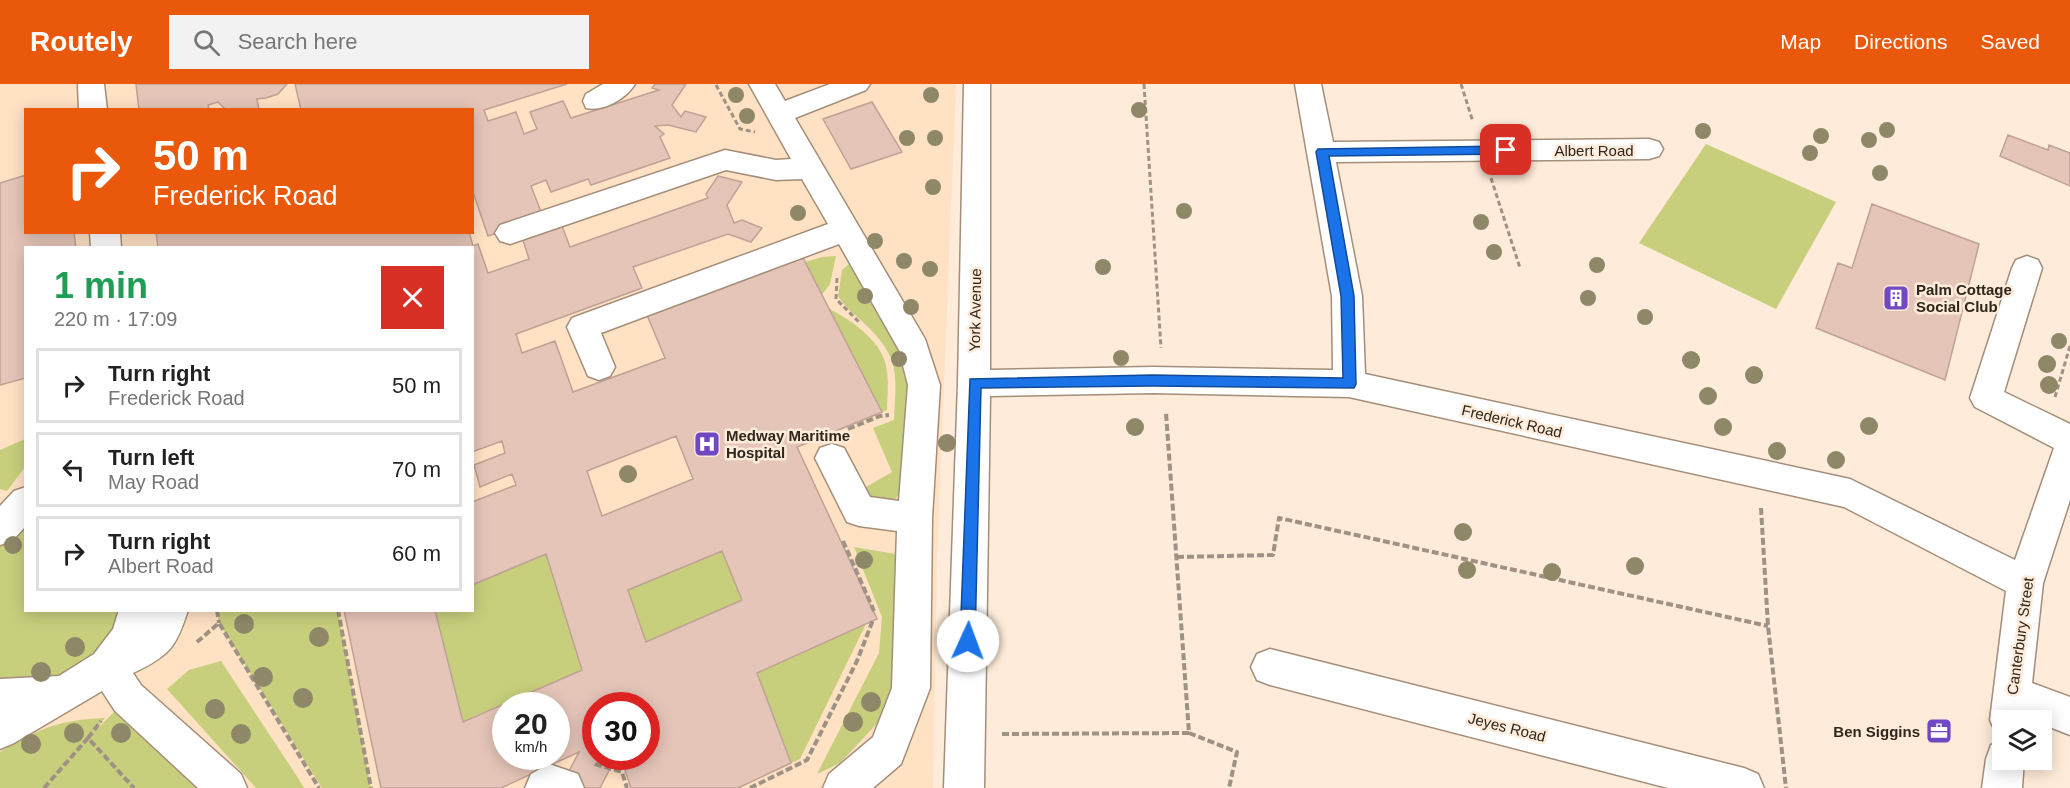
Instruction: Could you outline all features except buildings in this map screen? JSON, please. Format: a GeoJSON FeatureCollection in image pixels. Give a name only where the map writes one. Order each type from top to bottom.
{"type":"FeatureCollection","features":[{"type":"Feature","properties":{"kind":"street"},"geometry":{"type":"LineString","coordinates":[[91,84],[93,108]]}},
{"type":"Feature","properties":{"kind":"street"},"geometry":{"type":"LineString","coordinates":[[596,101],[622,84]]}},
{"type":"Feature","properties":{"kind":"street"},"geometry":{"type":"LineString","coordinates":[[762,84],[770,123],[811,168],[847,229],[914,348],[924,385],[915,518],[911,688],[887,750],[843,788]]}},
{"type":"Feature","properties":{"kind":"street"},"geometry":{"type":"LineString","coordinates":[[770,123],[857,84]]}},
{"type":"Feature","properties":{"kind":"street","name":"York Avenue"},"geometry":{"type":"LineString","coordinates":[[964,788],[974,383],[977,84]]}},
{"type":"Feature","properties":{"kind":"street"},"geometry":{"type":"LineString","coordinates":[[1308,84],[1347,296],[1349,384]]}},
{"type":"Feature","properties":{"kind":"street","name":"Albert Road"},"geometry":{"type":"LineString","coordinates":[[1322,152],[1649,149]]}},
{"type":"Feature","properties":{"kind":"street"},"geometry":{"type":"LineString","coordinates":[[510,233],[725,160],[776,170],[811,168]]}},
{"type":"Feature","properties":{"kind":"street"},"geometry":{"type":"LineString","coordinates":[[599,367],[583,327],[847,229]]}},
{"type":"Feature","properties":{"kind":"street"},"geometry":{"type":"LineString","coordinates":[[2028,268],[1986,398],[2062,439]]}},
{"type":"Feature","properties":{"kind":"street","name":"Frederick Road"},"geometry":{"type":"LineString","coordinates":[[974,383],[1164,380],[1349,384],[1850,494],[2025,583]]}},
{"type":"Feature","properties":{"kind":"street","name":"Canterbury Street"},"geometry":{"type":"LineString","coordinates":[[2010,707],[2025,583],[2062,439]]}},
{"type":"Feature","properties":{"kind":"street"},"geometry":{"type":"LineString","coordinates":[[832,458],[859,511],[915,518]]}},
{"type":"Feature","properties":{"kind":"street"},"geometry":{"type":"LineString","coordinates":[[0,497],[24,501]]}},
{"type":"Feature","properties":{"kind":"street"},"geometry":{"type":"LineString","coordinates":[[0,530],[24,503]]}},
{"type":"Feature","properties":{"kind":"street"},"geometry":{"type":"LineString","coordinates":[[106,667],[128,638],[136,612]]}},
{"type":"Feature","properties":{"kind":"street"},"geometry":{"type":"LineString","coordinates":[[0,730],[106,667],[153,644],[168,621],[170,612]]}},
{"type":"Feature","properties":{"kind":"street"},"geometry":{"type":"LineString","coordinates":[[106,667],[128,698],[227,788]]}},
{"type":"Feature","properties":{"kind":"street","name":"Jeyes Road"},"geometry":{"type":"LineString","coordinates":[[1270,667],[1744,788]]}},
{"type":"Feature","properties":{"kind":"street"},"geometry":{"type":"LineString","coordinates":[[0,697],[69,691]]}},
{"type":"Feature","properties":{"kind":"street"},"geometry":{"type":"LineString","coordinates":[[2010,707],[2070,716]]}},
{"type":"Feature","properties":{"kind":"street"},"geometry":{"type":"LineString","coordinates":[[2002,788],[2004,770]]}},
{"type":"Feature","properties":{"kind":"street"},"geometry":{"type":"LineString","coordinates":[[545,788],[549,784],[564,788]]}},
{"type":"Feature","properties":{"kind":"path"},"geometry":{"type":"LineString","coordinates":[[717,84],[740,129],[770,123]]}},
{"type":"Feature","properties":{"kind":"path"},"geometry":{"type":"LineString","coordinates":[[1144,84],[1189,733]]}},
{"type":"Feature","properties":{"kind":"path"},"geometry":{"type":"LineString","coordinates":[[2062,439],[2070,346]]}},
{"type":"Feature","properties":{"kind":"path"},"geometry":{"type":"LineString","coordinates":[[1759,473],[1768,626],[1786,788]]}},
{"type":"Feature","properties":{"kind":"path"},"geometry":{"type":"LineString","coordinates":[[1177,557],[1273,555],[1279,518],[1768,626]]}},
{"type":"Feature","properties":{"kind":"path"},"geometry":{"type":"LineString","coordinates":[[217,612],[219,623],[319,788]]}},
{"type":"Feature","properties":{"kind":"path"},"geometry":{"type":"LineString","coordinates":[[338,612],[371,788]]}},
{"type":"Feature","properties":{"kind":"path"},"geometry":{"type":"LineString","coordinates":[[192,646],[219,623]]}},
{"type":"Feature","properties":{"kind":"path"},"geometry":{"type":"LineString","coordinates":[[965,735],[1189,733],[1237,752],[1229,788]]}},
{"type":"Feature","properties":{"kind":"path"},"geometry":{"type":"LineString","coordinates":[[44,788],[88,738],[134,788]]}},
{"type":"Feature","properties":{"kind":"shaded area","name":"Medway Maritime Hospital"},"geometry":{"type":"Polygon","coordinates":[[[0,84],[956,84],[937,556],[933,788],[0,788],[0,84]]]}},
{"type":"Feature","properties":{"kind":"green space"},"geometry":{"type":"Polygon","coordinates":[[[1706,144],[1836,202],[1776,309],[1639,243],[1706,144]]]}},
{"type":"Feature","properties":{"kind":"green space"},"geometry":{"type":"Polygon","coordinates":[[[836,256],[830,284],[821,296],[805,262],[836,256]]]}},
{"type":"Feature","properties":{"kind":"green space"},"geometry":{"type":"Polygon","coordinates":[[[849,264],[862,269],[902,346],[913,386],[901,494],[885,506],[873,506],[861,490],[892,472],[873,428],[894,420],[894,369],[886,348],[838,296],[842,270],[849,264]]]}},
{"type":"Feature","properties":{"kind":"green space"},"geometry":{"type":"Polygon","coordinates":[[[828,308],[857,326],[880,351],[885,361],[888,377],[887,410],[882,412],[828,308]]]}},
{"type":"Feature","properties":{"kind":"green space"},"geometry":{"type":"Polygon","coordinates":[[[24,439],[24,468],[7,491],[0,489],[0,450],[24,439]]]}},
{"type":"Feature","properties":{"kind":"green space"},"geometry":{"type":"Polygon","coordinates":[[[24,528],[24,612],[121,612],[105,650],[59,676],[0,682],[0,545],[24,528]]]}},
{"type":"Feature","properties":{"kind":"green space"},"geometry":{"type":"Polygon","coordinates":[[[854,547],[901,555],[899,675],[887,713],[840,763],[817,774],[879,653],[882,617],[854,547]]]}},
{"type":"Feature","properties":{"kind":"green space"},"geometry":{"type":"Polygon","coordinates":[[[722,551],[742,600],[646,642],[628,590],[722,551]]]}},
{"type":"Feature","properties":{"kind":"green space"},"geometry":{"type":"Polygon","coordinates":[[[546,554],[582,670],[532,692],[492,692],[492,709],[463,722],[435,612],[474,612],[474,585],[546,554]]]}},
{"type":"Feature","properties":{"kind":"green space"},"geometry":{"type":"Polygon","coordinates":[[[217,612],[338,612],[371,788],[322,788],[219,623],[217,612]]]}},
{"type":"Feature","properties":{"kind":"green space"},"geometry":{"type":"Polygon","coordinates":[[[866,624],[800,759],[791,763],[757,673],[866,624]]]}},
{"type":"Feature","properties":{"kind":"green space"},"geometry":{"type":"Polygon","coordinates":[[[221,661],[304,788],[256,788],[167,689],[189,670],[221,661]]]}},
{"type":"Feature","properties":{"kind":"green space"},"geometry":{"type":"Polygon","coordinates":[[[122,704],[206,788],[0,788],[0,752],[39,731],[62,723],[105,718],[91,735],[122,704]]]}},
{"type":"Feature","properties":{"kind":"place","name":"Palm Cottage Social Club"},"geometry":{"type":"Point","coordinates":[1896,298]}},
{"type":"Feature","properties":{"kind":"place","name":"Medway Maritime Hospital"},"geometry":{"type":"Point","coordinates":[707,444]}},
{"type":"Feature","properties":{"kind":"place","name":"Ben Siggins"},"geometry":{"type":"Point","coordinates":[1939,731]}},
{"type":"Feature","properties":{"kind":"route"},"geometry":{"type":"LineString","coordinates":[[968,641],[974,383],[1152,380],[1349,384],[1347,296],[1322,152],[1506,150]]}}]}
